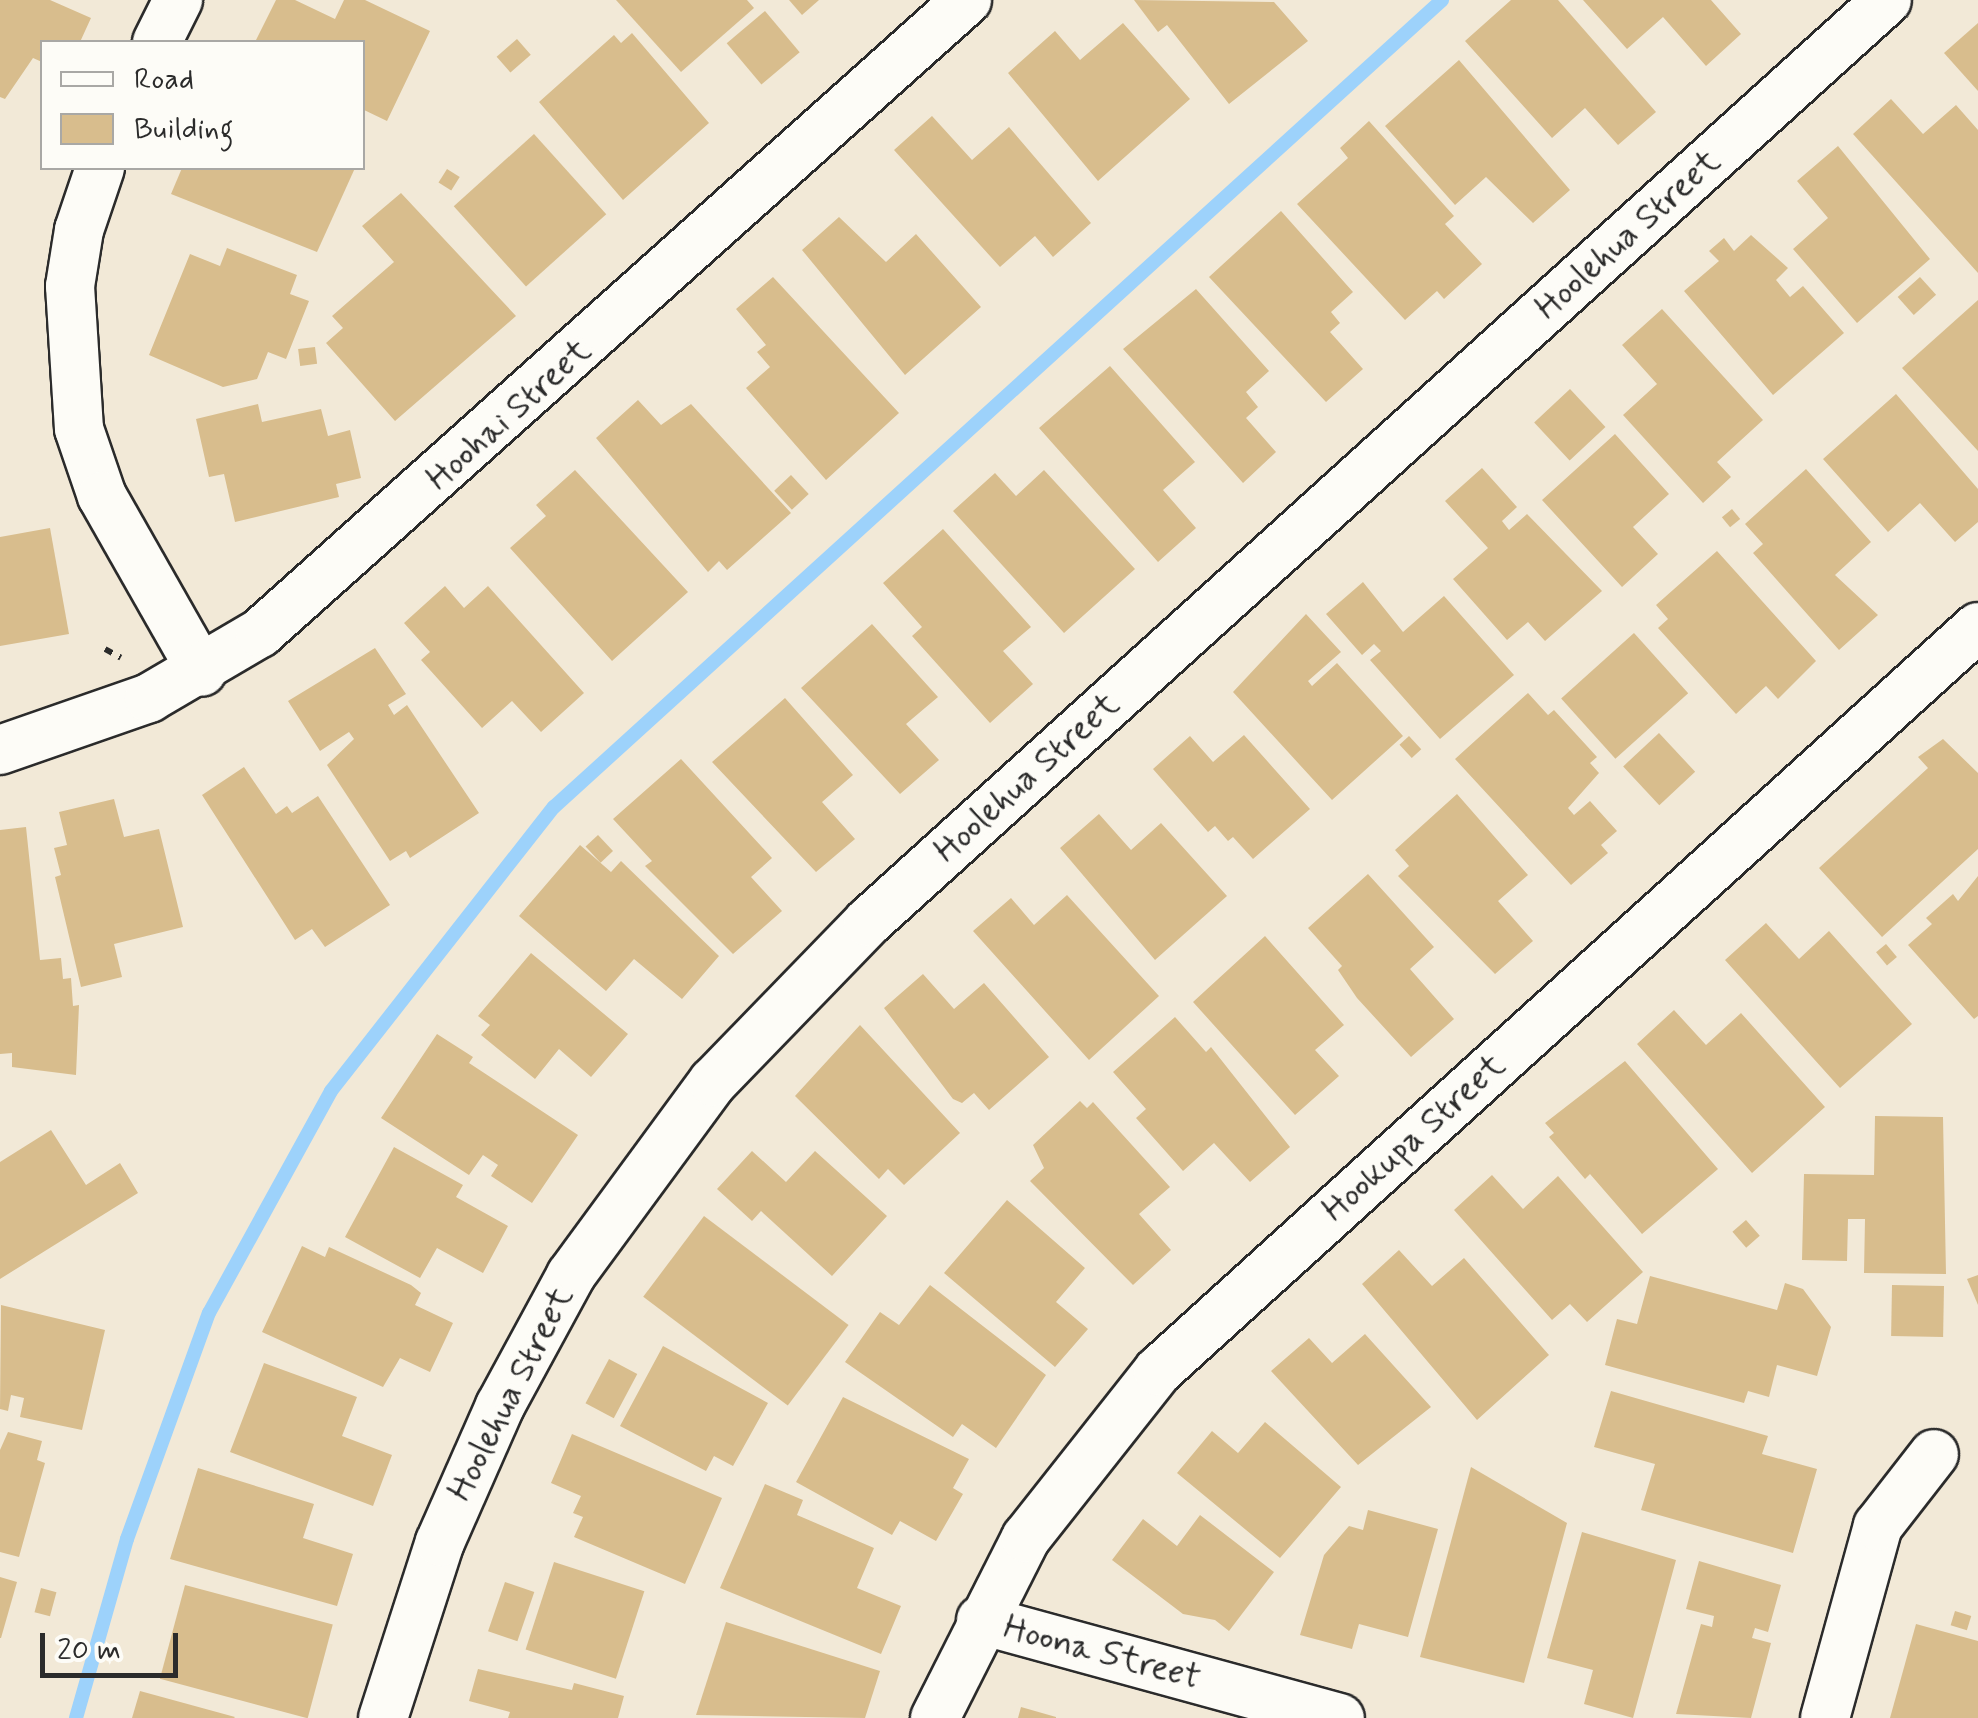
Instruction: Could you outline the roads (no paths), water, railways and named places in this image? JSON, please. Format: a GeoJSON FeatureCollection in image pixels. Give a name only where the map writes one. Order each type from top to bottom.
{"type":"FeatureCollection","features":[{"type":"Feature","properties":{"kind":"street"},"geometry":{"type":"LineString","coordinates":[[158,40],[178,0]]}},
{"type":"Feature","properties":{"kind":"street","name":"Hoohai Street"},"geometry":{"type":"LineString","coordinates":[[0,750],[97,720],[202,672],[335,573],[968,0]]}},
{"type":"Feature","properties":{"kind":"street","name":"Hoolehua Street"},"geometry":{"type":"LineString","coordinates":[[383,1718],[434,1558],[500,1406],[571,1275],[713,1082],[868,922],[1887,0]]}},
{"type":"Feature","properties":{"kind":"street"},"geometry":{"type":"LineString","coordinates":[[99,170],[78,230],[70,286],[78,430],[102,496],[202,672]]}},
{"type":"Feature","properties":{"kind":"street","name":"Hookupa Street"},"geometry":{"type":"LineString","coordinates":[[935,1718],[980,1620],[1026,1538],[1158,1371],[1969,654]]}},
{"type":"Feature","properties":{"kind":"street"},"geometry":{"type":"LineString","coordinates":[[1825,1718],[1878,1526],[1934,1454]]}},
{"type":"Feature","properties":{"kind":"street","name":"Hoona Street"},"geometry":{"type":"LineString","coordinates":[[980,1620],[1340,1718]]}},
{"type":"Feature","properties":{"kind":"waterway"},"geometry":{"type":"LineString","coordinates":[[76,1718],[127,1539],[209,1313],[331,1091],[554,807],[1442,0]]}}]}
